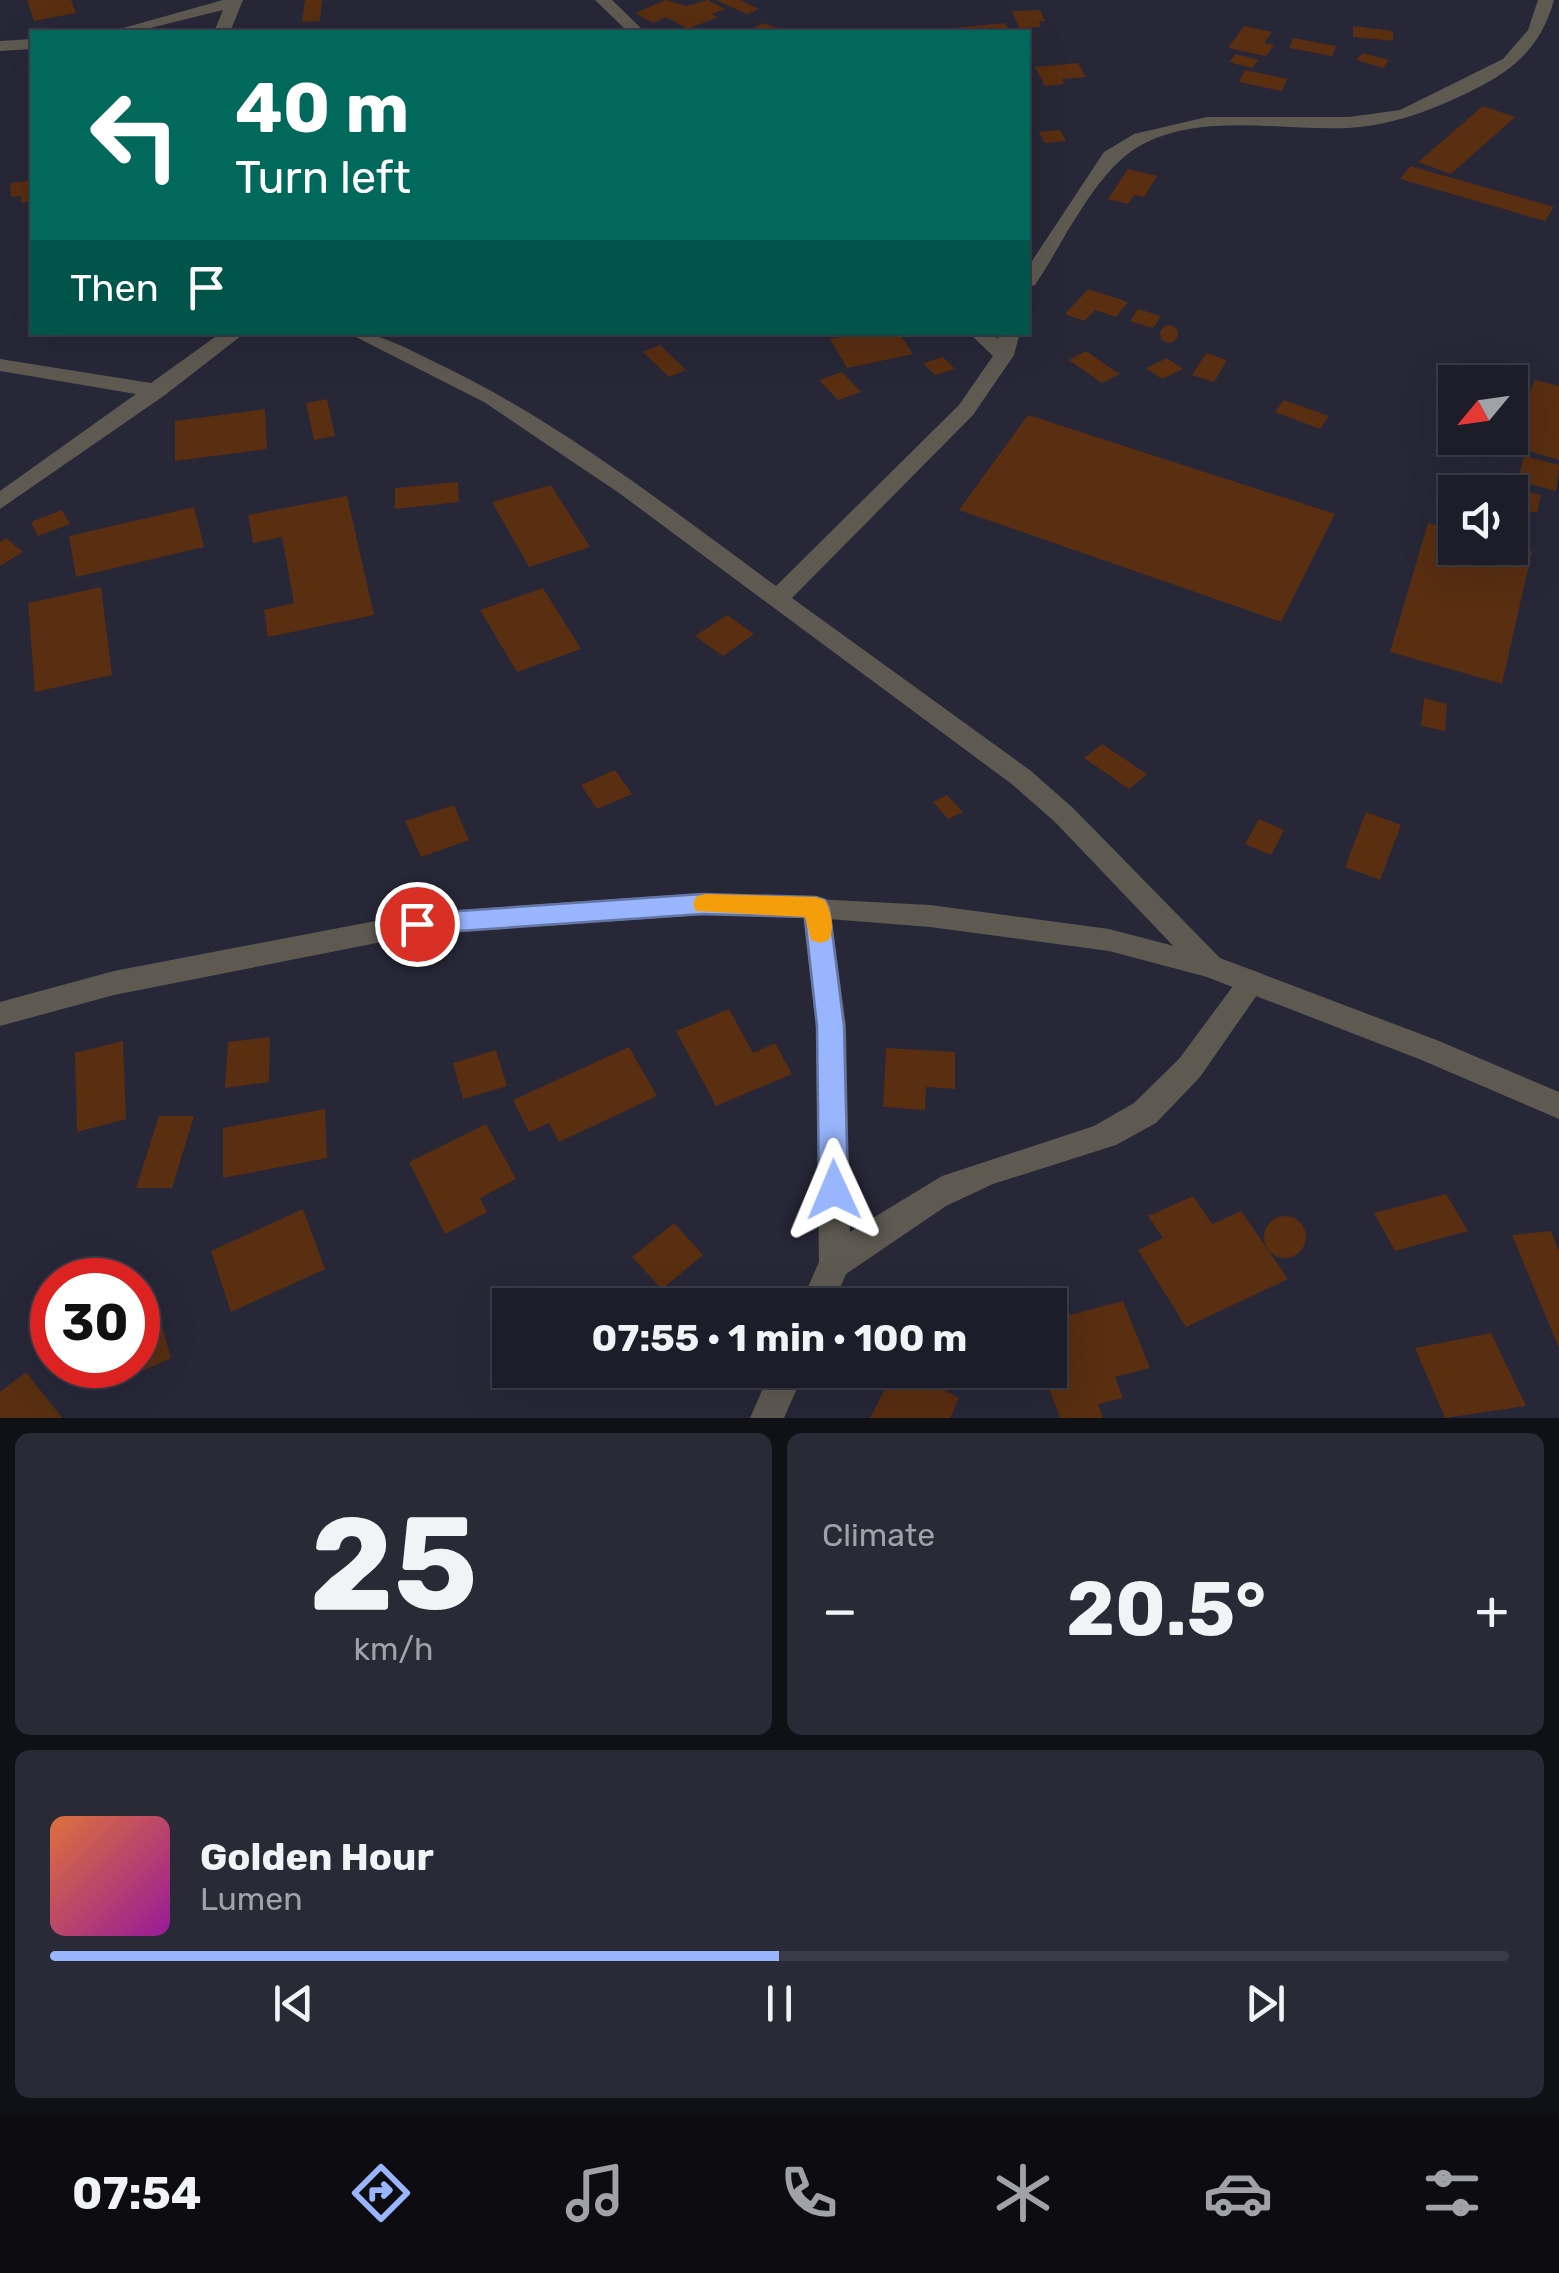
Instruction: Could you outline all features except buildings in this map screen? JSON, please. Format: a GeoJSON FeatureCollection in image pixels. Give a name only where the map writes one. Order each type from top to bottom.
{"type":"FeatureCollection","features":[{"type":"Feature","properties":{"kind":"street"},"geometry":{"type":"LineString","coordinates":[[603,0],[635,30]]}},
{"type":"Feature","properties":{"kind":"street"},"geometry":{"type":"LineString","coordinates":[[1030,278],[1110,156],[1124,146],[1153,131],[1204,122],[1363,122],[1407,114],[1484,78],[1515,58],[1535,36],[1546,0]]}},
{"type":"Feature","properties":{"kind":"street"},"geometry":{"type":"LineString","coordinates":[[125,30],[235,1]]}},
{"type":"Feature","properties":{"kind":"street"},"geometry":{"type":"LineString","coordinates":[[223,30],[235,1]]}},
{"type":"Feature","properties":{"kind":"street"},"geometry":{"type":"LineString","coordinates":[[0,46],[30,44]]}},
{"type":"Feature","properties":{"kind":"street"},"geometry":{"type":"LineString","coordinates":[[0,502],[232,335]]}},
{"type":"Feature","properties":{"kind":"street"},"geometry":{"type":"LineString","coordinates":[[362,335],[490,397],[626,488],[1022,778],[1064,815],[1210,966]]}},
{"type":"Feature","properties":{"kind":"street"},"geometry":{"type":"LineString","coordinates":[[777,599],[966,410],[1007,344]]}},
{"type":"Feature","properties":{"kind":"street"},"geometry":{"type":"LineString","coordinates":[[0,365],[158,391]]}},
{"type":"Feature","properties":{"kind":"street"},"geometry":{"type":"LineString","coordinates":[[0,1014],[114,983],[417,924],[702,904],[816,907],[930,916],[1109,940],[1210,966],[1429,1050],[1559,1106]]}},
{"type":"Feature","properties":{"kind":"street"},"geometry":{"type":"LineString","coordinates":[[816,907],[831,1026],[834,1263],[823,1288]]}},
{"type":"Feature","properties":{"kind":"street"},"geometry":{"type":"LineString","coordinates":[[834,1263],[896,1216],[971,1178],[1090,1139],[1142,1116],[1176,1085],[1252,982]]}},
{"type":"Feature","properties":{"kind":"street"},"geometry":{"type":"LineString","coordinates":[[767,1418],[780,1388]]}},
{"type":"Feature","properties":{"kind":"slow traffic"},"geometry":{"type":"LineString","coordinates":[[705,904],[816,907],[820,932]]}},
{"type":"Feature","properties":{"kind":"route"},"geometry":{"type":"LineString","coordinates":[[417,924],[702,904],[816,907],[831,1026],[834,1190]]}}]}
